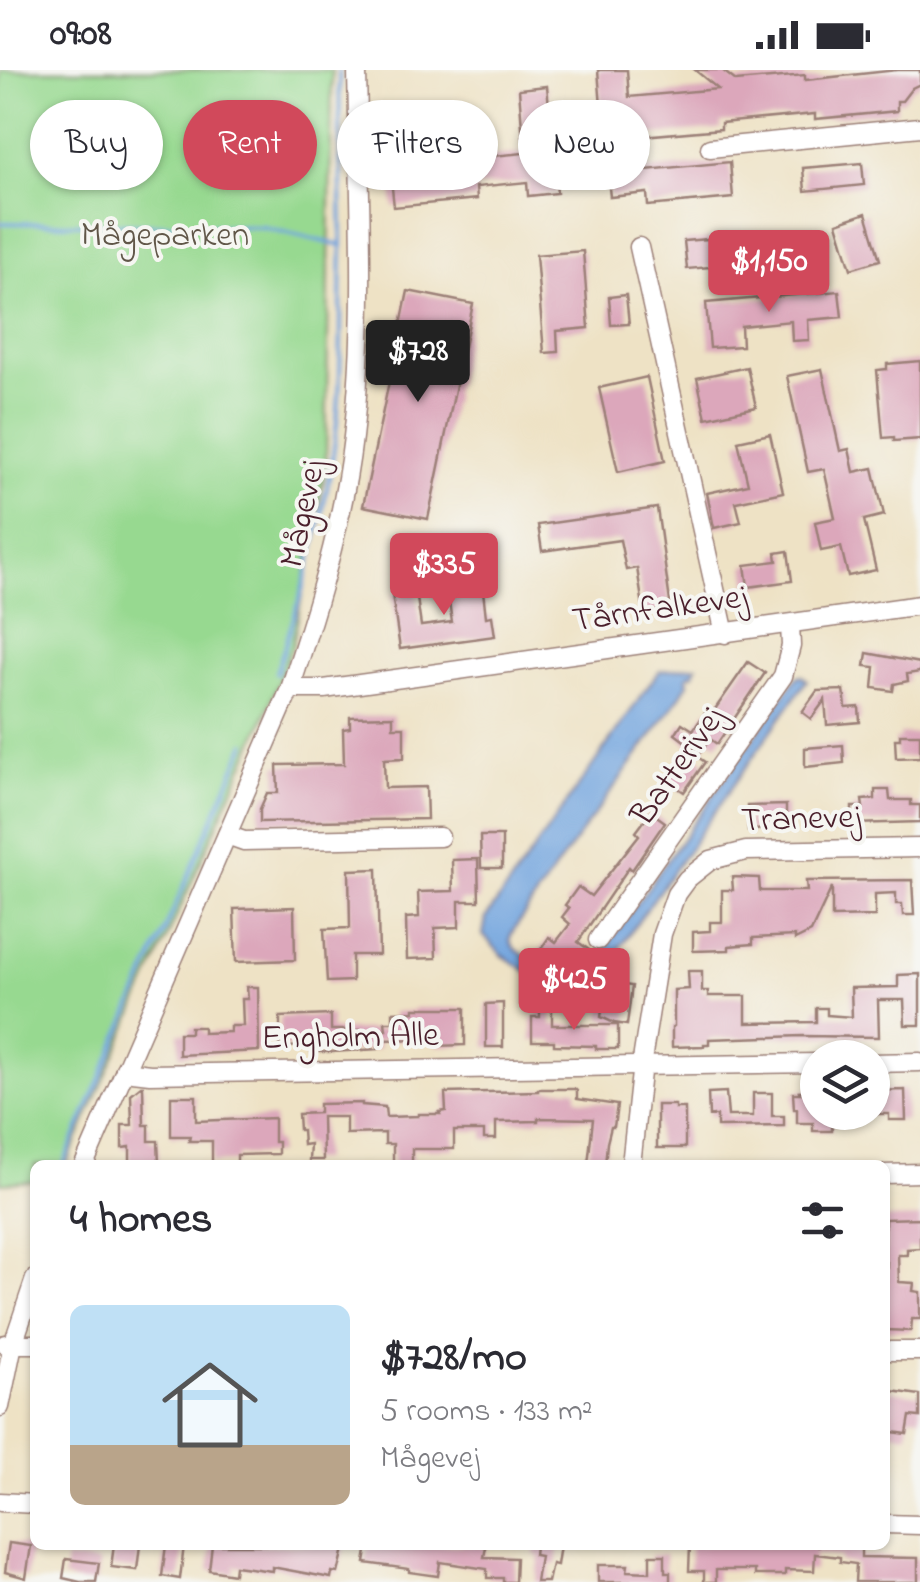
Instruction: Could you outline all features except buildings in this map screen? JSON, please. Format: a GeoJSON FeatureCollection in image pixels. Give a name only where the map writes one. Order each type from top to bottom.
{"type":"FeatureCollection","features":[{"type":"Feature","properties":{"kind":"street","name":"Mågevej"},"geometry":{"type":"LineString","coordinates":[[86,1160],[290,689],[340,517],[353,438],[359,362],[357,70]]}},
{"type":"Feature","properties":{"kind":"street"},"geometry":{"type":"LineString","coordinates":[[710,148],[920,128]]}},
{"type":"Feature","properties":{"kind":"street"},"geometry":{"type":"LineString","coordinates":[[639,247],[725,634]]}},
{"type":"Feature","properties":{"kind":"street","name":"Tårnfalkevej"},"geometry":{"type":"LineString","coordinates":[[290,689],[324,690],[920,605]]}},
{"type":"Feature","properties":{"kind":"street","name":"Batterivej"},"geometry":{"type":"LineString","coordinates":[[598,940],[783,676],[791,646],[790,624]]}},
{"type":"Feature","properties":{"kind":"street"},"geometry":{"type":"LineString","coordinates":[[226,834],[244,841],[440,837]]}},
{"type":"Feature","properties":{"kind":"street","name":"Tranevej"},"geometry":{"type":"LineString","coordinates":[[632,1160],[662,934],[676,894],[698,868],[711,860],[746,851],[920,848]]}},
{"type":"Feature","properties":{"kind":"street"},"geometry":{"type":"LineString","coordinates":[[890,1063],[920,1062]]}},
{"type":"Feature","properties":{"kind":"street","name":"Engholm Alle"},"geometry":{"type":"LineString","coordinates":[[125,1069],[150,1074],[800,1064]]}},
{"type":"Feature","properties":{"kind":"street"},"geometry":{"type":"LineString","coordinates":[[890,1174],[920,1174]]}},
{"type":"Feature","properties":{"kind":"street"},"geometry":{"type":"LineString","coordinates":[[0,1407],[6,1344],[30,1290]]}},
{"type":"Feature","properties":{"kind":"street"},"geometry":{"type":"LineString","coordinates":[[890,1351],[920,1351]]}},
{"type":"Feature","properties":{"kind":"street"},"geometry":{"type":"LineString","coordinates":[[0,1502],[30,1504]]}},
{"type":"Feature","properties":{"kind":"street"},"geometry":{"type":"LineString","coordinates":[[890,1524],[920,1525]]}},
{"type":"Feature","properties":{"kind":"green space","name":"Mågeparken"},"geometry":{"type":"Polygon","coordinates":[[[0,70],[332,70],[326,463],[293,644],[263,721],[68,1160],[30,1160],[30,1181],[0,1183],[0,70]]]}},
{"type":"Feature","properties":{"kind":"water"},"geometry":{"type":"Polygon","coordinates":[[[697,666],[693,675],[689,674],[679,698],[511,934],[510,942],[515,949],[573,990],[797,677],[801,675],[807,680],[583,1000],[574,1002],[502,955],[483,935],[486,918],[656,675],[660,671],[697,666]]]}},
{"type":"Feature","properties":{"kind":"waterway"},"geometry":{"type":"LineString","coordinates":[[339,70],[342,245]]}},
{"type":"Feature","properties":{"kind":"waterway"},"geometry":{"type":"LineString","coordinates":[[0,223],[191,225]]}},
{"type":"Feature","properties":{"kind":"waterway"},"geometry":{"type":"LineString","coordinates":[[208,226],[263,227],[342,246],[339,392],[331,469],[311,558],[276,673]]}},
{"type":"Feature","properties":{"kind":"waterway"},"geometry":{"type":"LineString","coordinates":[[65,1160],[246,743]]}}]}
